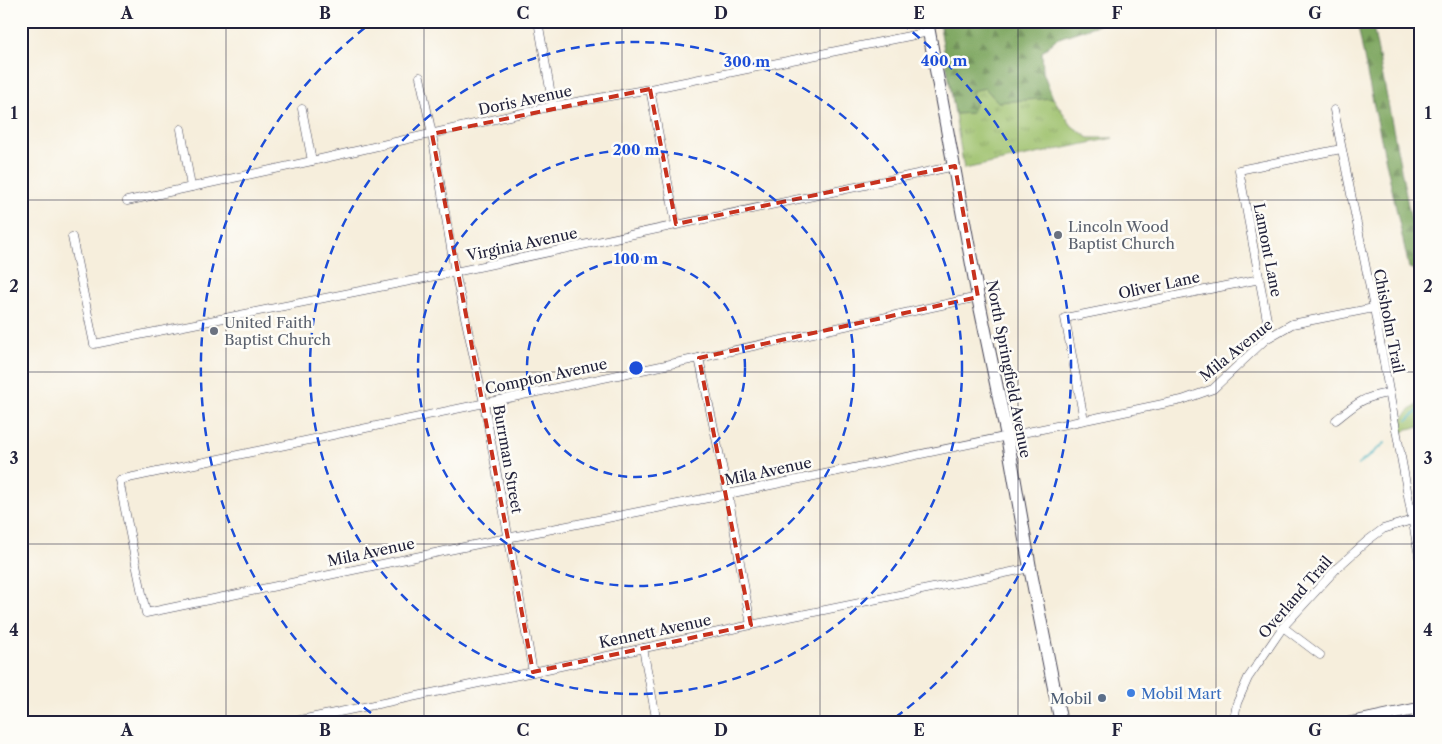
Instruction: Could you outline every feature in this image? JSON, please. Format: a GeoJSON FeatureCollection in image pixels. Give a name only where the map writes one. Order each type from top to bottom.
{"type":"FeatureCollection","features":[{"type":"Feature","properties":{"kind":"main road","name":"North Springfield Avenue"},"geometry":{"type":"LineString","coordinates":[[928,27],[1060,723]]}},
{"type":"Feature","properties":{"kind":"main road"},"geometry":{"type":"LineString","coordinates":[[1349,723],[1421,708]]}},
{"type":"Feature","properties":{"kind":"street"},"geometry":{"type":"LineString","coordinates":[[538,21],[553,106]]}},
{"type":"Feature","properties":{"kind":"street","name":"Doris Avenue"},"geometry":{"type":"LineString","coordinates":[[127,201],[553,106],[650,89],[928,27]]}},
{"type":"Feature","properties":{"kind":"street","name":"Burrman Street"},"geometry":{"type":"LineString","coordinates":[[420,77],[432,134],[455,272],[484,403],[533,672]]}},
{"type":"Feature","properties":{"kind":"street"},"geometry":{"type":"LineString","coordinates":[[650,89],[676,224]]}},
{"type":"Feature","properties":{"kind":"street"},"geometry":{"type":"LineString","coordinates":[[302,109],[312,161]]}},
{"type":"Feature","properties":{"kind":"street","name":"Chisholm Trail"},"geometry":{"type":"LineString","coordinates":[[1334,110],[1374,308],[1421,567]]}},
{"type":"Feature","properties":{"kind":"street"},"geometry":{"type":"LineString","coordinates":[[181,129],[191,187]]}},
{"type":"Feature","properties":{"kind":"street","name":"Lamont Lane"},"geometry":{"type":"LineString","coordinates":[[1270,336],[1239,170],[1342,149]]}},
{"type":"Feature","properties":{"kind":"street","name":"Virginia Avenue"},"geometry":{"type":"LineString","coordinates":[[72,237],[94,344],[455,272],[954,166]]}},
{"type":"Feature","properties":{"kind":"street","name":"Oliver Lane"},"geometry":{"type":"LineString","coordinates":[[1084,420],[1064,318],[1260,279]]}},
{"type":"Feature","properties":{"kind":"street","name":"Compton Avenue"},"geometry":{"type":"LineString","coordinates":[[146,613],[119,480],[699,358],[978,297]]}},
{"type":"Feature","properties":{"kind":"street","name":"Mila Avenue"},"geometry":{"type":"LineString","coordinates":[[146,613],[1182,400],[1213,389],[1266,339],[1292,324],[1374,308]]}},
{"type":"Feature","properties":{"kind":"street"},"geometry":{"type":"LineString","coordinates":[[699,358],[728,494],[751,625]]}},
{"type":"Feature","properties":{"kind":"street"},"geometry":{"type":"LineString","coordinates":[[1336,420],[1358,402],[1373,395],[1389,393]]}},
{"type":"Feature","properties":{"kind":"street","name":"Overland Trail"},"geometry":{"type":"LineString","coordinates":[[1236,723],[1237,703],[1248,678],[1283,627],[1336,568],[1367,541],[1383,529],[1412,520]]}},
{"type":"Feature","properties":{"kind":"street","name":"Kennett Avenue"},"geometry":{"type":"LineString","coordinates":[[286,723],[1030,568]]}},
{"type":"Feature","properties":{"kind":"street"},"geometry":{"type":"LineString","coordinates":[[1283,627],[1320,655]]}},
{"type":"Feature","properties":{"kind":"street"},"geometry":{"type":"LineString","coordinates":[[643,648],[657,723]]}},
{"type":"Feature","properties":{"kind":"highlighted area"},"geometry":{"type":"Polygon","coordinates":[[[650,89],[676,224],[955,166],[978,297],[699,358],[751,625],[533,672],[432,134],[650,89]]]}},
{"type":"Feature","properties":{"kind":"green space"},"geometry":{"type":"Polygon","coordinates":[[[939,21],[1109,21],[1056,39],[1042,52],[1043,72],[1053,98],[998,102],[985,88],[972,91],[975,105],[971,113],[955,114],[939,21]]]}},
{"type":"Feature","properties":{"kind":"green space"},"geometry":{"type":"Polygon","coordinates":[[[1357,21],[1372,21],[1421,272],[1409,268],[1357,21]]]}},
{"type":"Feature","properties":{"kind":"green space"},"geometry":{"type":"Polygon","coordinates":[[[985,88],[998,102],[1053,98],[1072,126],[1089,138],[1113,138],[964,169],[955,114],[971,113],[975,105],[972,91],[985,88]]]}},
{"type":"Feature","properties":{"kind":"green space"},"geometry":{"type":"Polygon","coordinates":[[[1421,400],[1421,427],[1407,429],[1402,434],[1399,421],[1421,400]]]}},
{"type":"Feature","properties":{"kind":"waterway"},"geometry":{"type":"LineString","coordinates":[[1408,420],[1421,408]]}},
{"type":"Feature","properties":{"kind":"waterway"},"geometry":{"type":"LineString","coordinates":[[1358,465],[1385,443]]}},
{"type":"Feature","properties":{"kind":"place","name":"Lincoln Wood Baptist Church"},"geometry":{"type":"Point","coordinates":[1058,235]}},
{"type":"Feature","properties":{"kind":"place","name":"United Faith Baptist Church"},"geometry":{"type":"Point","coordinates":[214,331]}},
{"type":"Feature","properties":{"kind":"place","name":"Mobil Mart"},"geometry":{"type":"Point","coordinates":[1131,693]}},
{"type":"Feature","properties":{"kind":"place","name":"Mobil"},"geometry":{"type":"Point","coordinates":[1102,698]}}]}
